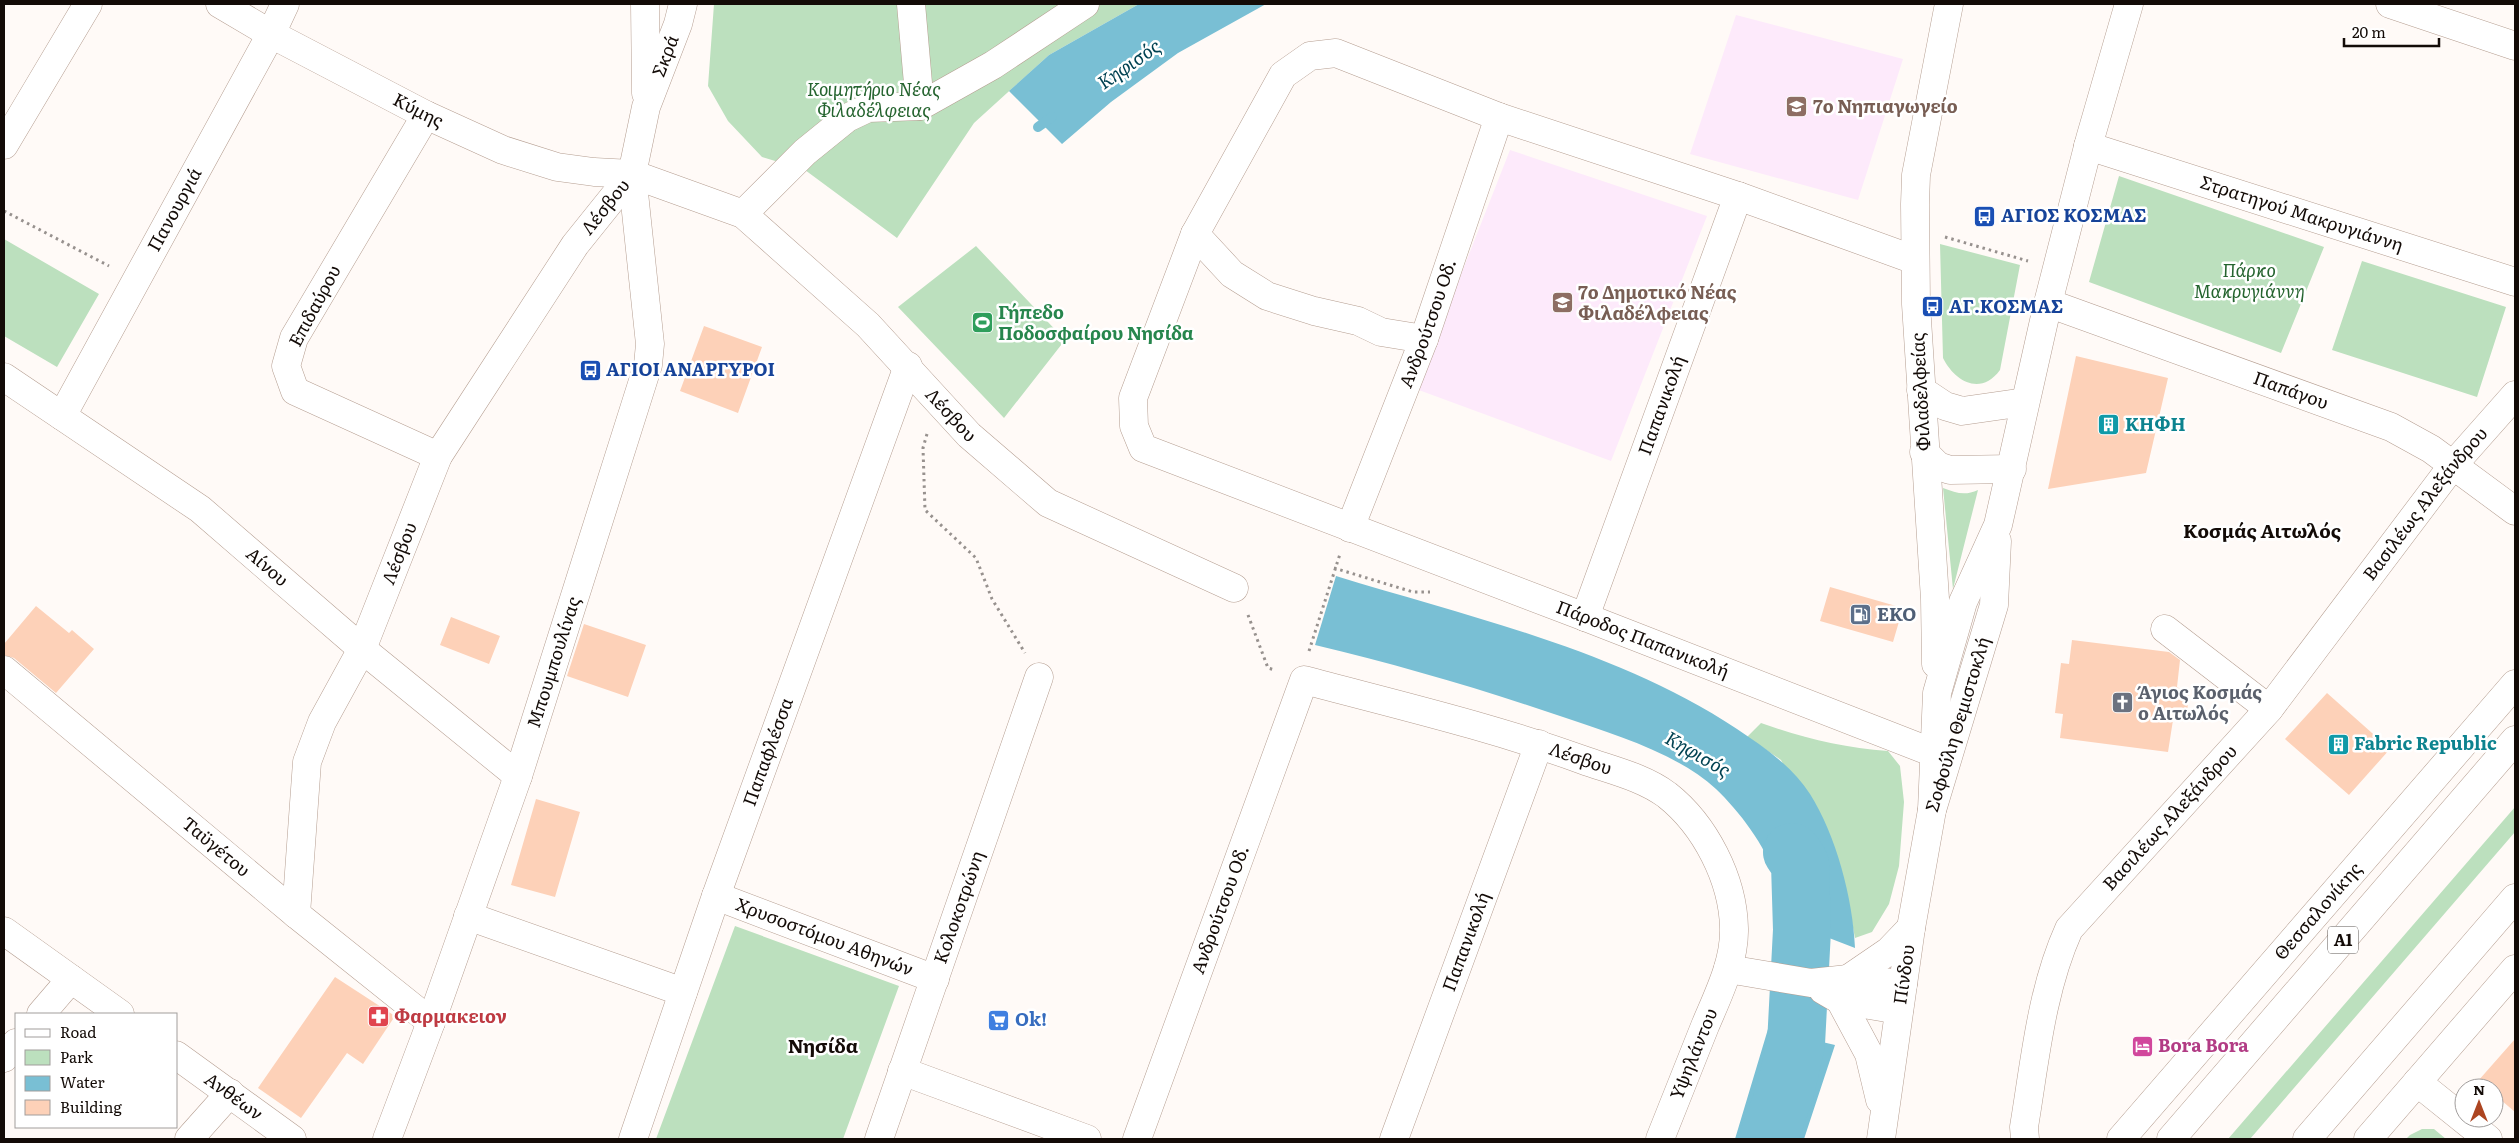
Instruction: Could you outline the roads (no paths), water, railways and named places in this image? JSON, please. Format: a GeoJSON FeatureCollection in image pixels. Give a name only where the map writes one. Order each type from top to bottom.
{"type":"FeatureCollection","features":[{"type":"Feature","properties":{"kind":"main road"},"geometry":{"type":"LineString","coordinates":[[6,135],[88,4]]}},
{"type":"Feature","properties":{"kind":"main road","name":"Κύμης"},"geometry":{"type":"LineString","coordinates":[[220,4],[271,34],[426,115],[503,150],[557,167],[594,172],[632,174]]}},
{"type":"Feature","properties":{"kind":"main road","name":"Πανουργιά"},"geometry":{"type":"LineString","coordinates":[[62,416],[271,34],[285,4]]}},
{"type":"Feature","properties":{"kind":"main road","name":"Σκρά"},"geometry":{"type":"LineString","coordinates":[[645,4],[646,107]]}},
{"type":"Feature","properties":{"kind":"main road","name":"Σκρά"},"geometry":{"type":"LineString","coordinates":[[632,174],[646,107],[678,24],[682,4]]}},
{"type":"Feature","properties":{"kind":"main road"},"geometry":{"type":"LineString","coordinates":[[911,4],[920,106]]}},
{"type":"Feature","properties":{"kind":"main road"},"geometry":{"type":"LineString","coordinates":[[743,214],[805,152],[847,118],[868,108],[920,106],[993,65],[1085,4]]}},
{"type":"Feature","properties":{"kind":"main road","name":"Φιλαδελφείας"},"geometry":{"type":"LineString","coordinates":[[1937,693],[1935,599],[1924,452],[1914,228],[1916,174],[1949,4]]}},
{"type":"Feature","properties":{"kind":"main road","name":"Σοφούλη Θεμιστοκλή"},"geometry":{"type":"LineString","coordinates":[[1932,810],[1937,693],[1963,602],[1998,525],[2048,303],[2088,146],[2129,4]]}},
{"type":"Feature","properties":{"kind":"main road"},"geometry":{"type":"LineString","coordinates":[[2390,4],[2515,46]]}},
{"type":"Feature","properties":{"kind":"main road","name":"Πάροδος Παπανικολή"},"geometry":{"type":"LineString","coordinates":[[1914,260],[1738,196],[1499,117],[1336,54],[1310,56],[1283,75],[1195,234],[1133,398],[1134,426],[1143,448],[1585,616],[1934,754]]}},
{"type":"Feature","properties":{"kind":"main road","name":"Επιδαύρου"},"geometry":{"type":"LineString","coordinates":[[426,115],[294,338],[286,366],[295,391],[438,456]]}},
{"type":"Feature","properties":{"kind":"main road","name":"Ανδρούτσου Οδ."},"geometry":{"type":"LineString","coordinates":[[1350,528],[1424,340],[1499,117]]}},
{"type":"Feature","properties":{"kind":"main road","name":"Στρατηγού Μακρυγιάννη"},"geometry":{"type":"LineString","coordinates":[[2088,146],[2515,282]]}},
{"type":"Feature","properties":{"kind":"main road","name":"Λέσβου"},"geometry":{"type":"LineString","coordinates":[[296,914],[307,762],[322,722],[362,649],[438,456],[574,245],[632,174],[743,214],[868,325],[908,366],[937,402],[969,435],[1048,503],[1234,588]]}},
{"type":"Feature","properties":{"kind":"main road","name":"Μπουμπουλίνας"},"geometry":{"type":"LineString","coordinates":[[387,1139],[431,1022],[518,776],[649,360],[650,344],[632,174]]}},
{"type":"Feature","properties":{"kind":"main road","name":"Παπανικολή"},"geometry":{"type":"LineString","coordinates":[[1585,616],[1738,196]]}},
{"type":"Feature","properties":{"kind":"main road"},"geometry":{"type":"LineString","coordinates":[[1195,234],[1232,274],[1266,296],[1314,311],[1358,321],[1381,332],[1424,340]]}},
{"type":"Feature","properties":{"kind":"main road","name":"Παπάγου"},"geometry":{"type":"LineString","coordinates":[[2048,303],[2391,427],[2431,449],[2515,510]]}},
{"type":"Feature","properties":{"kind":"main road","name":"Παπαφλέσσα"},"geometry":{"type":"LineString","coordinates":[[633,1139],[716,896],[908,366]]}},
{"type":"Feature","properties":{"kind":"main road","name":"Αίνου"},"geometry":{"type":"LineString","coordinates":[[4,377],[200,509],[362,649],[518,776]]}},
{"type":"Feature","properties":{"kind":"main road"},"geometry":{"type":"LineString","coordinates":[[1921,390],[1945,406],[1962,411],[2025,402]]}},
{"type":"Feature","properties":{"kind":"main road","name":"Βασιλέως Αλεξάνδρου"},"geometry":{"type":"LineString","coordinates":[[2025,1139],[2026,1118],[2048,986],[2058,954],[2069,930],[2269,709],[2453,465],[2515,395]]}},
{"type":"Feature","properties":{"kind":"main road"},"geometry":{"type":"LineString","coordinates":[[1924,452],[1938,466],[1950,470],[2012,469]]}},
{"type":"Feature","properties":{"kind":"main road","name":"Σοφούλη Θεμιστοκλή"},"geometry":{"type":"LineString","coordinates":[[1932,810],[1994,605],[1998,525]]}},
{"type":"Feature","properties":{"kind":"main road"},"geometry":{"type":"LineString","coordinates":[[2165,629],[2269,709]]}},
{"type":"Feature","properties":{"kind":"main road","name":"Ταϋγέτου"},"geometry":{"type":"LineString","coordinates":[[4,670],[296,914],[431,1022]]}},
{"type":"Feature","properties":{"kind":"main road","name":"Κολοκοτρώνη"},"geometry":{"type":"LineString","coordinates":[[879,1139],[1039,677]]}},
{"type":"Feature","properties":{"kind":"main road","name":"Λέσβου"},"geometry":{"type":"LineString","coordinates":[[1304,680],[1539,744],[1644,782],[1667,795],[1685,812],[1714,855],[1732,904],[1734,929],[1728,969]]}},
{"type":"Feature","properties":{"kind":"main road","name":"Ανδρούτσου Οδ."},"geometry":{"type":"LineString","coordinates":[[1138,1139],[1304,680]]}},
{"type":"Feature","properties":{"kind":"main road","name":"Θεσσαλονίκης"},"geometry":{"type":"LineString","coordinates":[[2121,1139],[2515,684]]}},
{"type":"Feature","properties":{"kind":"main road","name":"Α1"},"geometry":{"type":"LineString","coordinates":[[2171,1139],[2515,740]]}},
{"type":"Feature","properties":{"kind":"main road","name":"Παπανικολή"},"geometry":{"type":"LineString","coordinates":[[1394,1139],[1539,744]]}},
{"type":"Feature","properties":{"kind":"main road","name":"Πίνδου"},"geometry":{"type":"LineString","coordinates":[[1882,1130],[1911,928],[1932,810]]}},
{"type":"Feature","properties":{"kind":"main road","name":"Χρυσοστόμου Αθηνών"},"geometry":{"type":"LineString","coordinates":[[716,896],[934,979]]}},
{"type":"Feature","properties":{"kind":"main road"},"geometry":{"type":"LineString","coordinates":[[2307,1139],[2515,898]]}},
{"type":"Feature","properties":{"kind":"main road"},"geometry":{"type":"LineString","coordinates":[[468,916],[683,992]]}},
{"type":"Feature","properties":{"kind":"main road"},"geometry":{"type":"LineString","coordinates":[[1844,989],[1890,951],[1911,928]]}},
{"type":"Feature","properties":{"kind":"main road"},"geometry":{"type":"LineString","coordinates":[[4,930],[119,1013]]}},
{"type":"Feature","properties":{"kind":"main road"},"geometry":{"type":"LineString","coordinates":[[1728,969],[1901,997]]}},
{"type":"Feature","properties":{"kind":"main road","name":"Υψηλάντου"},"geometry":{"type":"LineString","coordinates":[[1660,1139],[1728,969]]}},
{"type":"Feature","properties":{"kind":"main road"},"geometry":{"type":"LineString","coordinates":[[2368,1139],[2515,969]]}},
{"type":"Feature","properties":{"kind":"main road"},"geometry":{"type":"LineString","coordinates":[[42,1013],[71,979]]}},
{"type":"Feature","properties":{"kind":"main road"},"geometry":{"type":"LineString","coordinates":[[1844,989],[1869,1054],[1877,1082],[1882,1130]]}},
{"type":"Feature","properties":{"kind":"main road"},"geometry":{"type":"LineString","coordinates":[[4,1058],[15,1044]]}},
{"type":"Feature","properties":{"kind":"main road","name":"Ανθέων"},"geometry":{"type":"LineString","coordinates":[[178,1056],[292,1139]]}},
{"type":"Feature","properties":{"kind":"main road"},"geometry":{"type":"LineString","coordinates":[[902,1071],[1087,1139]]}},
{"type":"Feature","properties":{"kind":"main road"},"geometry":{"type":"LineString","coordinates":[[2417,1082],[2488,1139]]}},
{"type":"Feature","properties":{"kind":"main road"},"geometry":{"type":"LineString","coordinates":[[189,1139],[230,1093]]}},
{"type":"Feature","properties":{"kind":"water"},"geometry":{"type":"Polygon","coordinates":[[[1139,4],[1266,4],[1178,53],[1111,102],[1062,144],[1009,91],[1049,55],[1139,4]]]}},
{"type":"Feature","properties":{"kind":"water"},"geometry":{"type":"Polygon","coordinates":[[[1336,576],[1491,622],[1594,657],[1691,701],[1757,743],[1786,766],[1803,784],[1828,828],[1847,889],[1854,929],[1855,948],[1785,921],[1771,865],[1751,830],[1716,789],[1683,765],[1623,738],[1471,687],[1315,645],[1336,576]]]}},
{"type":"Feature","properties":{"kind":"water"},"geometry":{"type":"Polygon","coordinates":[[[1768,1029],[1835,1045],[1804,1139],[1735,1139],[1768,1029]]]}},
{"type":"Feature","properties":{"kind":"waterway","name":"Κηφισός"},"geometry":{"type":"LineString","coordinates":[[1038,127],[1052,117]]}},
{"type":"Feature","properties":{"kind":"waterway","name":"Κηφισός"},"geometry":{"type":"LineString","coordinates":[[1768,1139],[1785,1092],[1796,1044],[1802,930],[1800,864],[1792,852]]}},
{"type":"Feature","properties":{"kind":"place","name":"7ο Νηπιαγωγείο"},"geometry":{"type":"Point","coordinates":[1797,107]}},
{"type":"Feature","properties":{"kind":"place","name":"ΑΓΙΟΣ ΚΟΣΜΑΣ"},"geometry":{"type":"Point","coordinates":[1985,216]}},
{"type":"Feature","properties":{"kind":"place","name":"7ο Δημοτικό Νέας Φιλαδέλφειας"},"geometry":{"type":"Point","coordinates":[1562,303]}},
{"type":"Feature","properties":{"kind":"place","name":"ΑΓ.ΚΟΣΜΑΣ"},"geometry":{"type":"Point","coordinates":[1933,307]}},
{"type":"Feature","properties":{"kind":"place","name":"Γήπεδο Ποδοσφαίρου Νησίδα"},"geometry":{"type":"Point","coordinates":[982,323]}},
{"type":"Feature","properties":{"kind":"place","name":"ΑΓΙΟΙ ΑΝΑΡΓΥΡΟΙ"},"geometry":{"type":"Point","coordinates":[590,370]}},
{"type":"Feature","properties":{"kind":"place","name":"ΚΗΦΗ"},"geometry":{"type":"Point","coordinates":[2109,425]}},
{"type":"Feature","properties":{"kind":"place","name":"EKO"},"geometry":{"type":"Point","coordinates":[1861,615]}},
{"type":"Feature","properties":{"kind":"place","name":"Άγιος Κοσμάς ο Αιτωλός"},"geometry":{"type":"Point","coordinates":[2122,703]}},
{"type":"Feature","properties":{"kind":"place","name":"Fabric Republic"},"geometry":{"type":"Point","coordinates":[2338,744]}},
{"type":"Feature","properties":{"kind":"place","name":"Φαρμακειον"},"geometry":{"type":"Point","coordinates":[378,1017]}},
{"type":"Feature","properties":{"kind":"place","name":"Ok!"},"geometry":{"type":"Point","coordinates":[999,1020]}},
{"type":"Feature","properties":{"kind":"place","name":"Bora Bora"},"geometry":{"type":"Point","coordinates":[2142,1046]}},
{"type":"Feature","properties":{"kind":"district","name":"Κοσμάς Αιτωλός"},"geometry":{"type":"Point","coordinates":[2262,531]}},
{"type":"Feature","properties":{"kind":"district","name":"Νησίδα"},"geometry":{"type":"Point","coordinates":[823,1046]}},
{"type":"Feature","properties":{"kind":"park label","name":"Κοιμητήριο Νέας Φιλαδέλφειας"},"geometry":{"type":"Point","coordinates":[874,100]}},
{"type":"Feature","properties":{"kind":"park label","name":"Πάρκο Μακρυγιάννη"},"geometry":{"type":"Point","coordinates":[2249,281]}}]}
